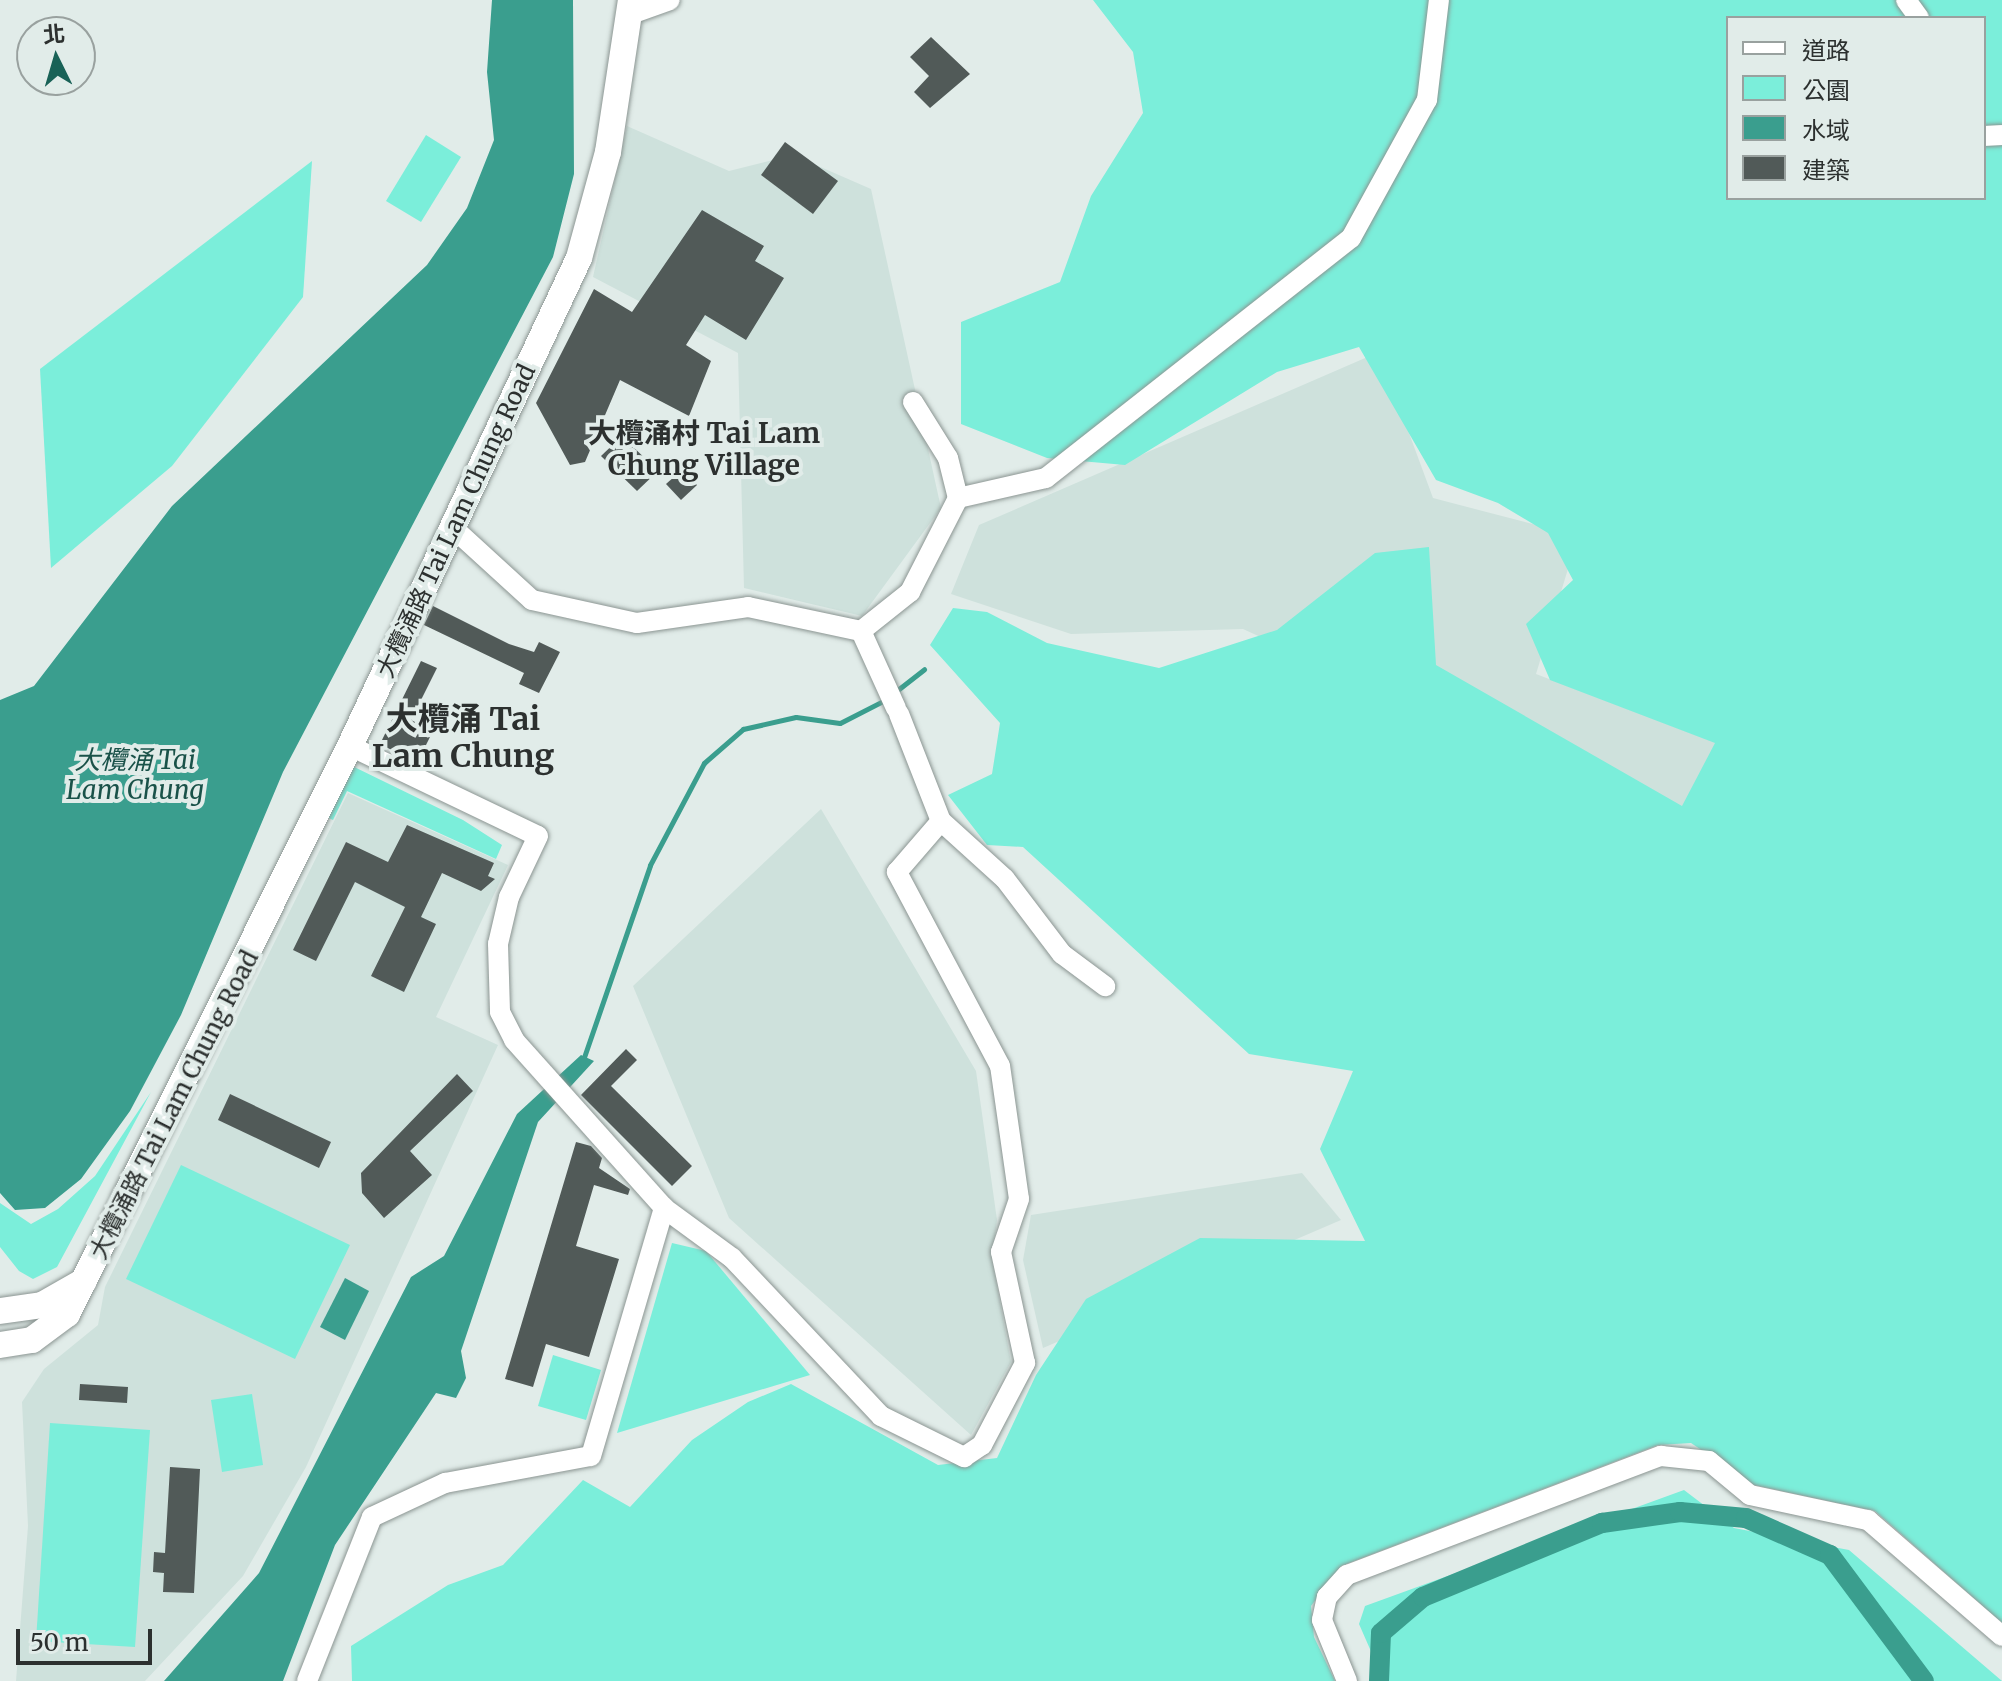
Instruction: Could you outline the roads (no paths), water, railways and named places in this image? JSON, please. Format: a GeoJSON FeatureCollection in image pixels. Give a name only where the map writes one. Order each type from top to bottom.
{"type":"FeatureCollection","features":[{"type":"Feature","properties":{"kind":"street"},"geometry":{"type":"LineString","coordinates":[[631,7],[670,0]]}},
{"type":"Feature","properties":{"kind":"street"},"geometry":{"type":"LineString","coordinates":[[958,498],[1046,478],[1345,245],[1427,100],[1439,0]]}},
{"type":"Feature","properties":{"kind":"street","name":"大欖涌路 Tai Lam Chung Road"},"geometry":{"type":"LineString","coordinates":[[0,1345],[57,1327],[87,1279],[350,746],[579,258],[608,152],[631,7]]}},
{"type":"Feature","properties":{"kind":"street"},"geometry":{"type":"LineString","coordinates":[[861,631],[910,592],[958,498],[948,458],[913,402]]}},
{"type":"Feature","properties":{"kind":"street"},"geometry":{"type":"LineString","coordinates":[[452,527],[532,600],[637,623],[748,607],[861,631]]}},
{"type":"Feature","properties":{"kind":"street"},"geometry":{"type":"LineString","coordinates":[[861,631],[883,675],[941,821],[1005,879],[1062,954],[1105,986]]}},
{"type":"Feature","properties":{"kind":"street"},"geometry":{"type":"LineString","coordinates":[[350,746],[538,836],[509,897],[498,944],[500,1012],[541,1069],[664,1208],[732,1258],[881,1416],[964,1457],[982,1445],[1025,1363],[1001,1252],[1019,1199],[1000,1066],[897,872],[941,821]]}},
{"type":"Feature","properties":{"kind":"street"},"geometry":{"type":"LineString","coordinates":[[307,1681],[372,1517],[445,1483],[591,1456],[664,1208]]}},
{"type":"Feature","properties":{"kind":"street","name":"大欖涌路 Tai Lam Chung Road"},"geometry":{"type":"LineString","coordinates":[[0,1311],[42,1305],[87,1279]]}},
{"type":"Feature","properties":{"kind":"street"},"geometry":{"type":"LineString","coordinates":[[1347,1681],[1322,1620],[1327,1597],[1347,1575],[1675,1455],[1709,1461],[1750,1495],[1868,1520],[2002,1636]]}},
{"type":"Feature","properties":{"kind":"water","name":"大欖涌 Tai Lam Chung"},"geometry":{"type":"Polygon","coordinates":[[[492,0],[573,0],[574,174],[553,257],[283,772],[181,1015],[130,1111],[81,1179],[45,1208],[15,1210],[0,1193],[0,700],[34,686],[172,506],[427,265],[467,208],[494,140],[487,72],[492,0]]]}},
{"type":"Feature","properties":{"kind":"water"},"geometry":{"type":"Polygon","coordinates":[[[581,1055],[594,1061],[538,1122],[461,1351],[466,1378],[456,1398],[436,1393],[335,1545],[283,1681],[164,1681],[259,1573],[411,1277],[444,1256],[517,1114],[581,1055]]]}},
{"type":"Feature","properties":{"kind":"water"},"geometry":{"type":"Polygon","coordinates":[[[345,1278],[369,1291],[345,1340],[320,1327],[345,1278]]]}},
{"type":"Feature","properties":{"kind":"waterway"},"geometry":{"type":"LineString","coordinates":[[895,692],[924,669]]}},
{"type":"Feature","properties":{"kind":"waterway"},"geometry":{"type":"LineString","coordinates":[[582,1063],[650,865],[704,763],[743,729],[796,717],[840,723],[887,699]]}},
{"type":"Feature","properties":{"kind":"waterway"},"geometry":{"type":"LineString","coordinates":[[1379,1681],[1381,1633],[1423,1597],[1602,1523],[1680,1512],[1746,1518],[1830,1555],[1924,1681]]}},
{"type":"Feature","properties":{"kind":"district","name":"大欖涌村 Tai Lam Chung Village"},"geometry":{"type":"Point","coordinates":[704,449]}},
{"type":"Feature","properties":{"kind":"district","name":"大欖涌 Tai Lam Chung"},"geometry":{"type":"Point","coordinates":[463,738]}}]}
